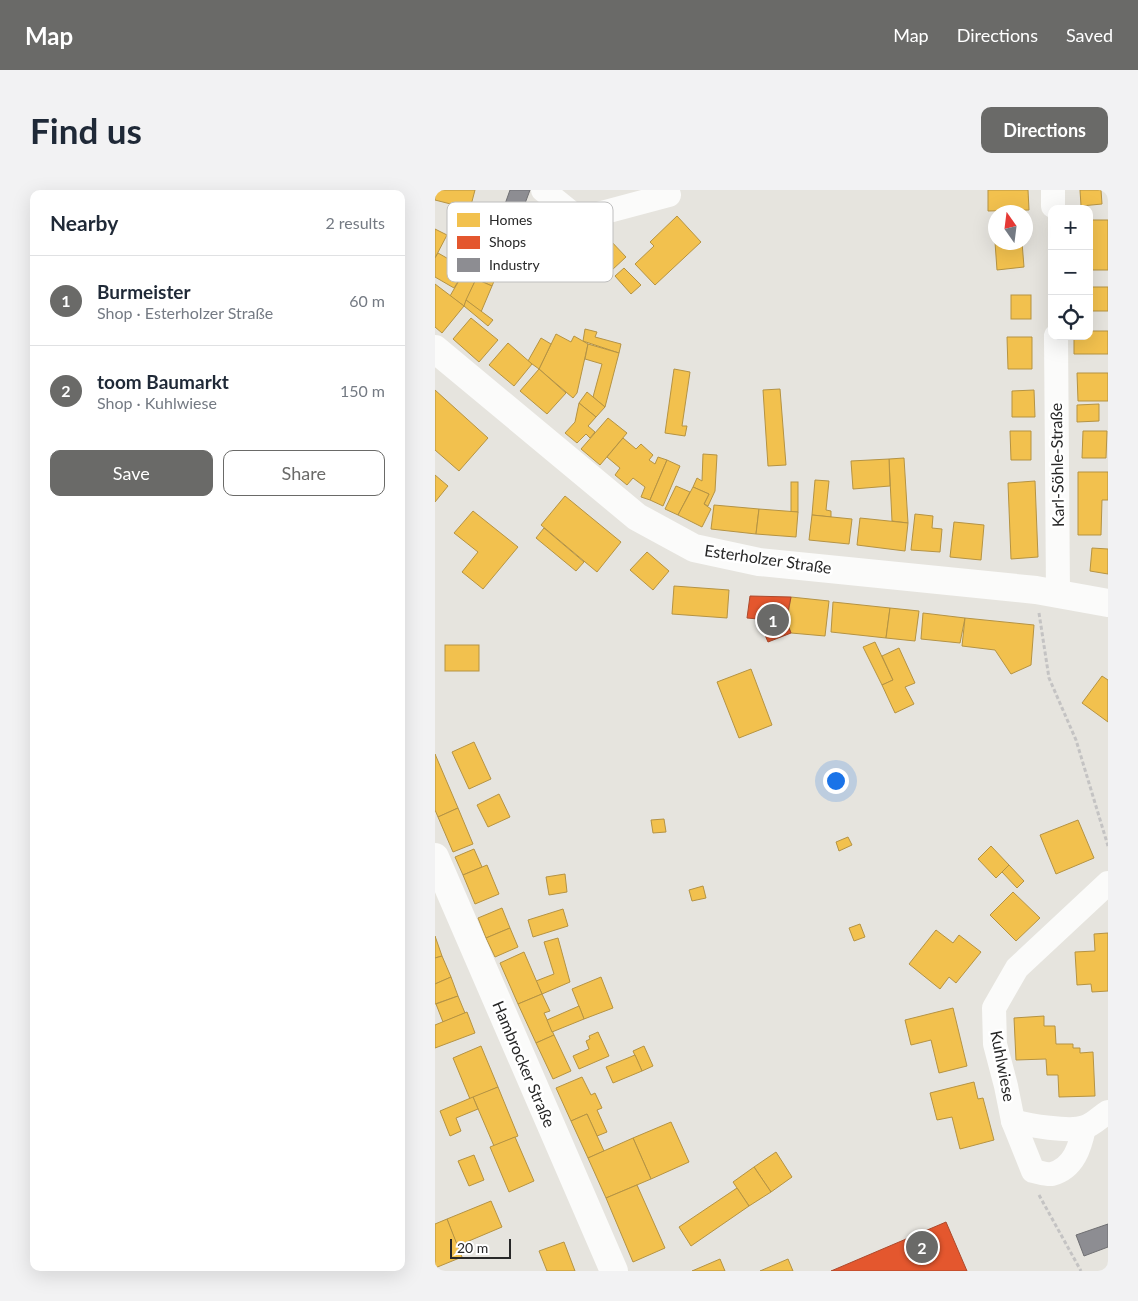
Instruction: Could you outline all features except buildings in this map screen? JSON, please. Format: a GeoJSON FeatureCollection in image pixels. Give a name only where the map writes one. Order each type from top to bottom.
{"type":"FeatureCollection","features":[{"type":"Feature","properties":{"kind":"street"},"geometry":{"type":"LineString","coordinates":[[543,190],[558,202]]}},
{"type":"Feature","properties":{"kind":"street"},"geometry":{"type":"LineString","coordinates":[[613,210],[669,195]]}},
{"type":"Feature","properties":{"kind":"street","name":"Karl-Söhle-Straße"},"geometry":{"type":"LineString","coordinates":[[1047,592],[1056,340]]}},
{"type":"Feature","properties":{"kind":"street","name":"Esterholzer Straße"},"geometry":{"type":"LineString","coordinates":[[435,349],[637,517],[693,548],[759,562],[1047,592],[1108,603]]}},
{"type":"Feature","properties":{"kind":"street","name":"Hambrocker Straße"},"geometry":{"type":"LineString","coordinates":[[435,857],[614,1271]]}},
{"type":"Feature","properties":{"kind":"street","name":"Kuhlwiese"},"geometry":{"type":"LineString","coordinates":[[1033,1172],[1013,1120],[995,1044],[994,1008],[1017,968],[1108,883]]}},
{"type":"Feature","properties":{"kind":"street"},"geometry":{"type":"LineString","coordinates":[[1013,1120],[1031,1126],[1084,1128],[1108,1112]]}},
{"type":"Feature","properties":{"kind":"street"},"geometry":{"type":"LineString","coordinates":[[1033,1172],[1051,1174],[1066,1167],[1079,1150],[1084,1128]]}},
{"type":"Feature","properties":{"kind":"path"},"geometry":{"type":"LineString","coordinates":[[1047,592],[1049,678],[1076,740],[1108,846]]}},
{"type":"Feature","properties":{"kind":"path"},"geometry":{"type":"LineString","coordinates":[[1033,1172],[1034,1187],[1081,1271]]}},
{"type":"Feature","properties":{"kind":"place","name":"Burmeister"},"geometry":{"type":"Point","coordinates":[773,620]}},
{"type":"Feature","properties":{"kind":"place","name":"toom Baumarkt"},"geometry":{"type":"Point","coordinates":[922,1247]}}]}
